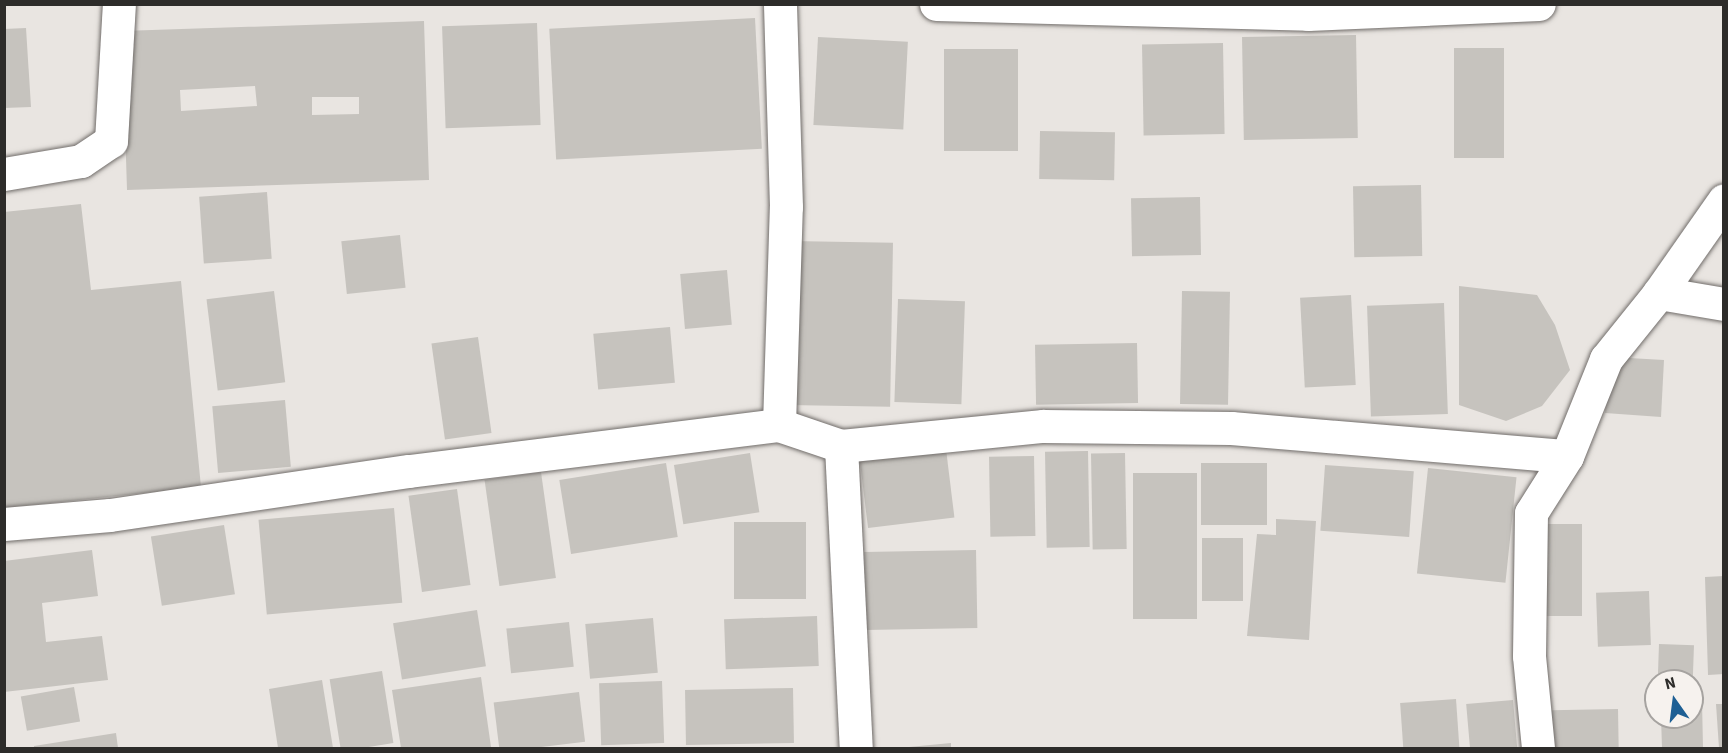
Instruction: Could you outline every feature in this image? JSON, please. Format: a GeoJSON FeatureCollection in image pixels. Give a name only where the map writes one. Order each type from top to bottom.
{"type":"FeatureCollection","features":[{"type":"Feature","properties":{"kind":"street"},"geometry":{"type":"LineString","coordinates":[[4,174],[81,161],[111,141],[119,4]]}},
{"type":"Feature","properties":{"kind":"street"},"geometry":{"type":"LineString","coordinates":[[779,425],[786,207],[780,4]]}},
{"type":"Feature","properties":{"kind":"street"},"geometry":{"type":"LineString","coordinates":[[936,4],[1308,14],[1539,4]]}},
{"type":"Feature","properties":{"kind":"street"},"geometry":{"type":"LineString","coordinates":[[1538,748],[1529,656],[1531,513],[1567,456],[1606,359],[1659,293],[1724,200]]}},
{"type":"Feature","properties":{"kind":"street"},"geometry":{"type":"LineString","coordinates":[[1659,293],[1724,304]]}},
{"type":"Feature","properties":{"kind":"street"},"geometry":{"type":"LineString","coordinates":[[4,524],[110,515],[409,471],[779,425],[841,446],[1043,426],[1231,428],[1567,456]]}},
{"type":"Feature","properties":{"kind":"street"},"geometry":{"type":"LineString","coordinates":[[841,446],[856,748]]}},
{"type":"Feature","properties":{"kind":"building"},"geometry":{"type":"Polygon","coordinates":[[[755,18],[762,149],[556,160],[549,29],[755,18]]]}},
{"type":"Feature","properties":{"kind":"building"},"geometry":{"type":"Polygon","coordinates":[[[424,21],[429,180],[127,190],[122,31],[424,21]],[[255,86],[180,90],[181,111],[257,106],[255,86]],[[312,97],[312,115],[359,114],[359,97],[312,97]]]}},
{"type":"Feature","properties":{"kind":"building"},"geometry":{"type":"Polygon","coordinates":[[[537,23],[541,125],[446,128],[442,26],[537,23]]]}},
{"type":"Feature","properties":{"kind":"building"},"geometry":{"type":"Polygon","coordinates":[[[26,28],[31,107],[4,108],[4,29],[26,28]]]}},
{"type":"Feature","properties":{"kind":"building"},"geometry":{"type":"Polygon","coordinates":[[[1356,35],[1358,138],[1244,140],[1242,37],[1356,35]]]}},
{"type":"Feature","properties":{"kind":"building"},"geometry":{"type":"Polygon","coordinates":[[[818,37],[908,42],[903,130],[813,125],[818,37]]]}},
{"type":"Feature","properties":{"kind":"building"},"geometry":{"type":"Polygon","coordinates":[[[1223,43],[1225,134],[1144,135],[1142,44],[1223,43]]]}},
{"type":"Feature","properties":{"kind":"building"},"geometry":{"type":"Polygon","coordinates":[[[1454,48],[1504,48],[1504,158],[1454,158],[1454,48]]]}},
{"type":"Feature","properties":{"kind":"building"},"geometry":{"type":"Polygon","coordinates":[[[944,49],[1018,49],[1018,151],[944,151],[944,49]]]}},
{"type":"Feature","properties":{"kind":"building"},"geometry":{"type":"Polygon","coordinates":[[[1040,131],[1115,132],[1114,180],[1039,179],[1040,131]]]}},
{"type":"Feature","properties":{"kind":"building"},"geometry":{"type":"Polygon","coordinates":[[[1421,185],[1422,256],[1354,257],[1353,186],[1421,185]]]}},
{"type":"Feature","properties":{"kind":"building"},"geometry":{"type":"Polygon","coordinates":[[[267,192],[272,259],[204,264],[199,197],[267,192]]]}},
{"type":"Feature","properties":{"kind":"building"},"geometry":{"type":"Polygon","coordinates":[[[1200,197],[1201,255],[1132,256],[1131,198],[1200,197]]]}},
{"type":"Feature","properties":{"kind":"building"},"geometry":{"type":"Polygon","coordinates":[[[81,204],[91,290],[181,281],[201,487],[4,508],[4,212],[81,204]]]}},
{"type":"Feature","properties":{"kind":"building"},"geometry":{"type":"Polygon","coordinates":[[[400,235],[406,288],[347,294],[341,241],[400,235]]]}},
{"type":"Feature","properties":{"kind":"building"},"geometry":{"type":"Polygon","coordinates":[[[791,241],[893,243],[890,407],[788,405],[791,241]]]}},
{"type":"Feature","properties":{"kind":"building"},"geometry":{"type":"Polygon","coordinates":[[[727,270],[732,325],[685,329],[680,274],[727,270]]]}},
{"type":"Feature","properties":{"kind":"building"},"geometry":{"type":"Polygon","coordinates":[[[1459,286],[1537,295],[1555,325],[1570,370],[1542,406],[1506,421],[1459,405],[1459,286]]]}},
{"type":"Feature","properties":{"kind":"building"},"geometry":{"type":"Polygon","coordinates":[[[274,291],[285,382],[218,391],[207,299],[274,291]]]}},
{"type":"Feature","properties":{"kind":"building"},"geometry":{"type":"Polygon","coordinates":[[[1182,291],[1230,292],[1228,405],[1180,404],[1182,291]]]}},
{"type":"Feature","properties":{"kind":"building"},"geometry":{"type":"Polygon","coordinates":[[[1351,295],[1356,385],[1305,388],[1300,298],[1351,295]]]}},
{"type":"Feature","properties":{"kind":"building"},"geometry":{"type":"Polygon","coordinates":[[[898,299],[965,301],[961,404],[894,402],[898,299]]]}},
{"type":"Feature","properties":{"kind":"building"},"geometry":{"type":"Polygon","coordinates":[[[1444,303],[1448,414],[1371,417],[1367,306],[1444,303]]]}},
{"type":"Feature","properties":{"kind":"building"},"geometry":{"type":"Polygon","coordinates":[[[670,327],[675,383],[598,389],[593,334],[670,327]]]}},
{"type":"Feature","properties":{"kind":"building"},"geometry":{"type":"Polygon","coordinates":[[[478,337],[491,433],[445,440],[431,344],[478,337]]]}},
{"type":"Feature","properties":{"kind":"building"},"geometry":{"type":"Polygon","coordinates":[[[1137,343],[1138,403],[1036,405],[1035,345],[1137,343]]]}},
{"type":"Feature","properties":{"kind":"building"},"geometry":{"type":"Polygon","coordinates":[[[1629,358],[1664,360],[1661,417],[1605,413],[1607,380],[1629,358]]]}},
{"type":"Feature","properties":{"kind":"building"},"geometry":{"type":"Polygon","coordinates":[[[285,400],[291,467],[218,473],[212,406],[285,400]]]}},
{"type":"Feature","properties":{"kind":"building"},"geometry":{"type":"Polygon","coordinates":[[[946,449],[954,517],[868,528],[860,460],[946,449]]]}},
{"type":"Feature","properties":{"kind":"building"},"geometry":{"type":"Polygon","coordinates":[[[1088,451],[1090,547],[1047,548],[1045,452],[1088,451]]]}},
{"type":"Feature","properties":{"kind":"building"},"geometry":{"type":"Polygon","coordinates":[[[750,453],[759,512],[683,524],[674,465],[750,453]]]}},
{"type":"Feature","properties":{"kind":"building"},"geometry":{"type":"Polygon","coordinates":[[[1125,453],[1127,549],[1093,550],[1091,454],[1125,453]]]}},
{"type":"Feature","properties":{"kind":"building"},"geometry":{"type":"Polygon","coordinates":[[[1034,456],[1035,536],[990,537],[989,457],[1034,456]]]}},
{"type":"Feature","properties":{"kind":"building"},"geometry":{"type":"Polygon","coordinates":[[[666,463],[678,537],[571,554],[559,480],[666,463]]]}},
{"type":"Feature","properties":{"kind":"building"},"geometry":{"type":"Polygon","coordinates":[[[1201,463],[1267,463],[1267,525],[1201,525],[1201,463]]]}},
{"type":"Feature","properties":{"kind":"building"},"geometry":{"type":"Polygon","coordinates":[[[1325,465],[1414,471],[1409,537],[1320,531],[1325,465]]]}},
{"type":"Feature","properties":{"kind":"building"},"geometry":{"type":"Polygon","coordinates":[[[1428,468],[1517,477],[1505,583],[1417,573],[1428,468]]]}},
{"type":"Feature","properties":{"kind":"building"},"geometry":{"type":"Polygon","coordinates":[[[541,472],[556,578],[499,586],[485,480],[541,472]]]}},
{"type":"Feature","properties":{"kind":"building"},"geometry":{"type":"Polygon","coordinates":[[[1133,473],[1197,473],[1197,619],[1133,619],[1133,473]]]}},
{"type":"Feature","properties":{"kind":"building"},"geometry":{"type":"Polygon","coordinates":[[[457,489],[470,585],[422,592],[408,496],[457,489]]]}},
{"type":"Feature","properties":{"kind":"building"},"geometry":{"type":"Polygon","coordinates":[[[394,508],[402,603],[267,614],[259,520],[394,508]]]}},
{"type":"Feature","properties":{"kind":"building"},"geometry":{"type":"Polygon","coordinates":[[[1276,519],[1316,521],[1309,640],[1247,636],[1257,534],[1276,535],[1276,519]]]}},
{"type":"Feature","properties":{"kind":"building"},"geometry":{"type":"Polygon","coordinates":[[[734,522],[806,522],[806,599],[734,599],[734,522]]]}},
{"type":"Feature","properties":{"kind":"building"},"geometry":{"type":"Polygon","coordinates":[[[1536,524],[1582,524],[1582,616],[1536,616],[1536,524]]]}},
{"type":"Feature","properties":{"kind":"building"},"geometry":{"type":"Polygon","coordinates":[[[224,525],[235,594],[162,606],[151,537],[224,525]]]}},
{"type":"Feature","properties":{"kind":"building"},"geometry":{"type":"Polygon","coordinates":[[[1202,538],[1243,538],[1243,601],[1202,601],[1202,538]]]}},
{"type":"Feature","properties":{"kind":"building"},"geometry":{"type":"Polygon","coordinates":[[[92,550],[98,596],[42,603],[46,642],[102,636],[108,680],[4,692],[4,561],[92,550]]]}},
{"type":"Feature","properties":{"kind":"building"},"geometry":{"type":"Polygon","coordinates":[[[976,550],[977,628],[865,630],[864,552],[976,550]]]}},
{"type":"Feature","properties":{"kind":"building"},"geometry":{"type":"Polygon","coordinates":[[[1724,576],[1724,674],[1708,675],[1705,577],[1724,576]]]}},
{"type":"Feature","properties":{"kind":"building"},"geometry":{"type":"Polygon","coordinates":[[[1649,591],[1651,645],[1598,647],[1596,593],[1649,591]]]}},
{"type":"Feature","properties":{"kind":"building"},"geometry":{"type":"Polygon","coordinates":[[[477,610],[486,666],[402,680],[393,623],[477,610]]]}},
{"type":"Feature","properties":{"kind":"building"},"geometry":{"type":"Polygon","coordinates":[[[817,616],[819,666],[726,669],[724,619],[817,616]]]}},
{"type":"Feature","properties":{"kind":"building"},"geometry":{"type":"Polygon","coordinates":[[[653,618],[658,673],[590,679],[585,624],[653,618]]]}},
{"type":"Feature","properties":{"kind":"building"},"geometry":{"type":"Polygon","coordinates":[[[569,622],[574,667],[511,673],[506,629],[569,622]]]}},
{"type":"Feature","properties":{"kind":"building"},"geometry":{"type":"Polygon","coordinates":[[[1659,644],[1694,645],[1693,669],[1658,669],[1659,644]]]}},
{"type":"Feature","properties":{"kind":"building"},"geometry":{"type":"Polygon","coordinates":[[[382,671],[393,743],[362,748],[341,748],[330,679],[382,671]]]}},
{"type":"Feature","properties":{"kind":"building"},"geometry":{"type":"Polygon","coordinates":[[[481,677],[491,747],[401,748],[392,690],[481,677]]]}},
{"type":"Feature","properties":{"kind":"building"},"geometry":{"type":"Polygon","coordinates":[[[322,680],[333,748],[278,748],[269,689],[322,680]]]}},
{"type":"Feature","properties":{"kind":"building"},"geometry":{"type":"Polygon","coordinates":[[[662,681],[664,743],[601,745],[599,683],[662,681]]]}},
{"type":"Feature","properties":{"kind":"building"},"geometry":{"type":"Polygon","coordinates":[[[74,687],[80,721],[27,731],[21,696],[74,687]]]}},
{"type":"Feature","properties":{"kind":"building"},"geometry":{"type":"Polygon","coordinates":[[[793,688],[794,743],[686,745],[685,690],[793,688]]]}},
{"type":"Feature","properties":{"kind":"building"},"geometry":{"type":"Polygon","coordinates":[[[579,692],[585,742],[533,748],[499,748],[494,702],[579,692]]]}},
{"type":"Feature","properties":{"kind":"building"},"geometry":{"type":"Polygon","coordinates":[[[1456,699],[1459,748],[1403,748],[1400,703],[1456,699]]]}},
{"type":"Feature","properties":{"kind":"building"},"geometry":{"type":"Polygon","coordinates":[[[1513,700],[1517,748],[1470,748],[1466,704],[1513,700]]]}},
{"type":"Feature","properties":{"kind":"building"},"geometry":{"type":"Polygon","coordinates":[[[1716,704],[1724,704],[1724,748],[1719,748],[1716,704]]]}},
{"type":"Feature","properties":{"kind":"building"},"geometry":{"type":"Polygon","coordinates":[[[1618,709],[1619,748],[1552,748],[1551,710],[1618,709]]]}},
{"type":"Feature","properties":{"kind":"building"},"geometry":{"type":"Polygon","coordinates":[[[1661,729],[1703,729],[1703,748],[1662,748],[1661,729]]]}},
{"type":"Feature","properties":{"kind":"building"},"geometry":{"type":"Polygon","coordinates":[[[116,733],[118,748],[34,748],[34,746],[116,733]]]}},
{"type":"Feature","properties":{"kind":"building"},"geometry":{"type":"Polygon","coordinates":[[[951,743],[951,748],[909,748],[909,747],[951,743]]]}}]}
